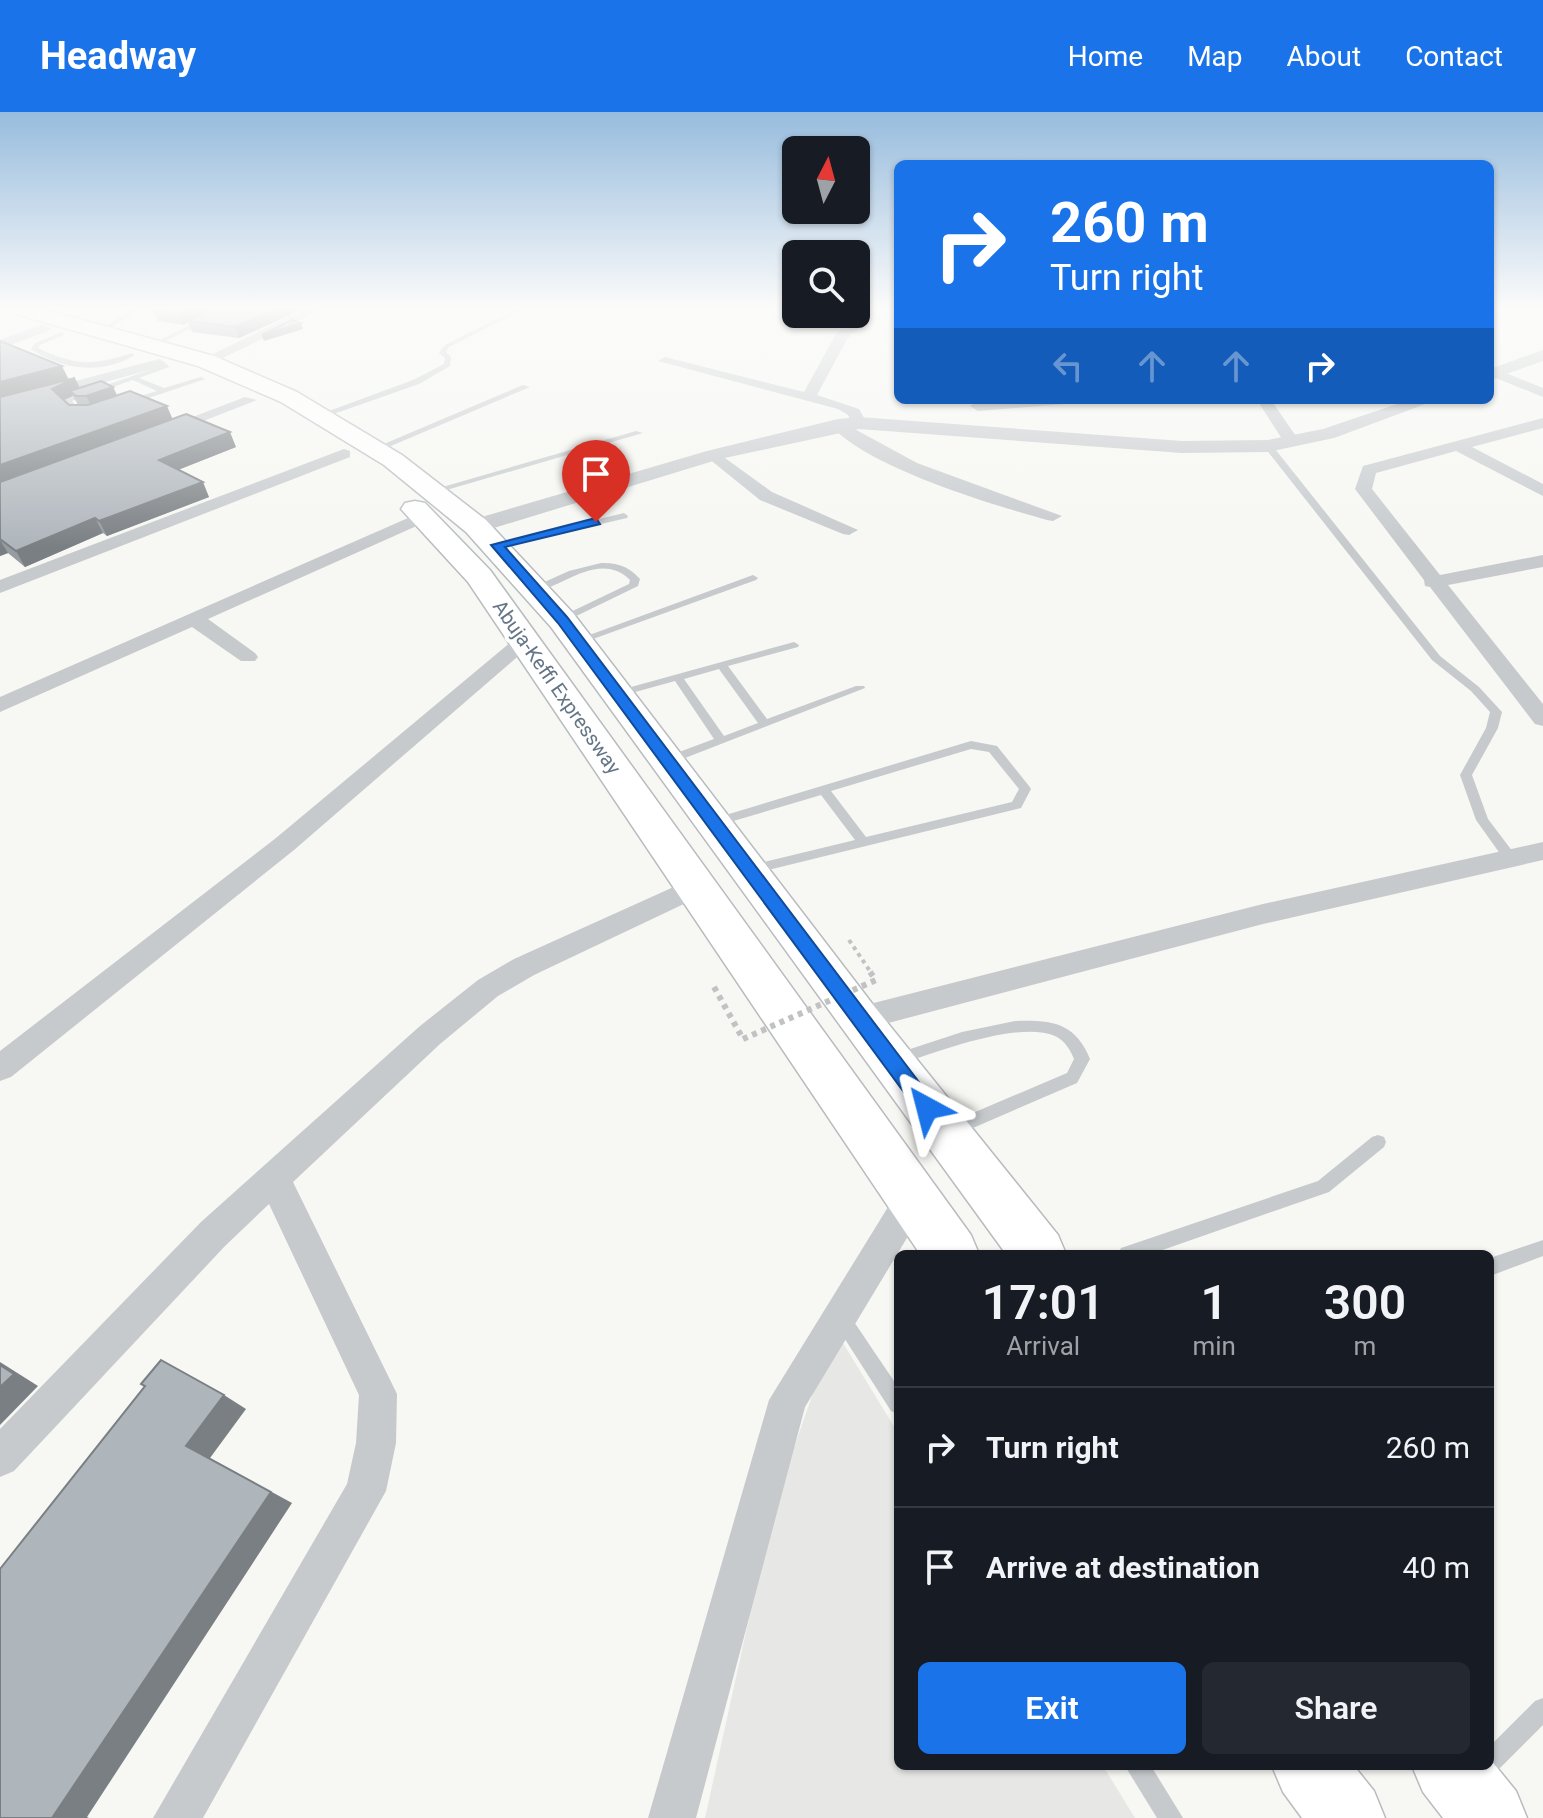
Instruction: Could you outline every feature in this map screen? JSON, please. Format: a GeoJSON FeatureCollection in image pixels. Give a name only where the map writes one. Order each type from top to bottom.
{"type":"FeatureCollection","features":[{"type":"Feature","properties":{"kind":"highway","name":"Abuja-Keffi Expressway"},"geometry":{"type":"LineString","coordinates":[[231,388],[250,400],[360,451]]}},
{"type":"Feature","properties":{"kind":"highway","name":"Abuja-Keffi Expressway"},"geometry":{"type":"LineString","coordinates":[[250,388],[322,415],[360,451],[428,504],[487,535],[570,630],[858,1019],[1036,1250]]}},
{"type":"Feature","properties":{"kind":"highway","name":"Abuja-Keffi Expressway"},"geometry":{"type":"LineString","coordinates":[[428,504],[698,886],[949,1250]]}},
{"type":"Feature","properties":{"kind":"highway"},"geometry":{"type":"LineString","coordinates":[[1312,1770],[1347,1818]]}},
{"type":"Feature","properties":{"kind":"street"},"geometry":{"type":"LineString","coordinates":[[0,406],[70,388]]}},
{"type":"Feature","properties":{"kind":"street"},"geometry":{"type":"LineString","coordinates":[[771,388],[843,406],[854,412],[859,423]]}},
{"type":"Feature","properties":{"kind":"street"},"geometry":{"type":"LineString","coordinates":[[809,397],[814,388]]}},
{"type":"Feature","properties":{"kind":"street"},"geometry":{"type":"LineString","coordinates":[[147,438],[250,400]]}},
{"type":"Feature","properties":{"kind":"street"},"geometry":{"type":"LineString","coordinates":[[972,431],[973,410],[980,404]]}},
{"type":"Feature","properties":{"kind":"street"},"geometry":{"type":"LineString","coordinates":[[1267,404],[1292,442]]}},
{"type":"Feature","properties":{"kind":"street"},"geometry":{"type":"LineString","coordinates":[[487,535],[714,455],[838,425],[859,423],[1182,447],[1268,446],[1327,434],[1415,404]]}},
{"type":"Feature","properties":{"kind":"street"},"geometry":{"type":"LineString","coordinates":[[1541,715],[1432,582],[1363,489],[1369,470],[1543,423]]}},
{"type":"Feature","properties":{"kind":"street"},"geometry":{"type":"LineString","coordinates":[[838,425],[857,439],[918,467],[1053,516]]}},
{"type":"Feature","properties":{"kind":"street"},"geometry":{"type":"LineString","coordinates":[[1458,446],[1543,491]]}},
{"type":"Feature","properties":{"kind":"street"},"geometry":{"type":"LineString","coordinates":[[0,587],[360,451]]}},
{"type":"Feature","properties":{"kind":"street"},"geometry":{"type":"LineString","coordinates":[[714,455],[766,496],[849,530]]}},
{"type":"Feature","properties":{"kind":"street"},"geometry":{"type":"LineString","coordinates":[[0,705],[428,504]]}},
{"type":"Feature","properties":{"kind":"street"},"geometry":{"type":"LineString","coordinates":[[1432,582],[1543,561]]}},
{"type":"Feature","properties":{"kind":"street"},"geometry":{"type":"LineString","coordinates":[[192,617],[248,657]]}},
{"type":"Feature","properties":{"kind":"street"},"geometry":{"type":"LineString","coordinates":[[0,1068],[285,844],[326,805],[524,641]]}},
{"type":"Feature","properties":{"kind":"street"},"geometry":{"type":"LineString","coordinates":[[858,1019],[1263,914],[1543,851]]}},
{"type":"Feature","properties":{"kind":"street"},"geometry":{"type":"LineString","coordinates":[[0,1457],[213,1234],[430,1035],[488,988],[524,967],[698,886]]}},
{"type":"Feature","properties":{"kind":"street"},"geometry":{"type":"LineString","coordinates":[[177,1818],[366,1491],[376,1443],[378,1394],[274,1179]]}},
{"type":"Feature","properties":{"kind":"street"},"geometry":{"type":"LineString","coordinates":[[672,1818],[788,1400],[913,1197]]}},
{"type":"Feature","properties":{"kind":"lane"},"geometry":{"type":"LineString","coordinates":[[94,414],[79,414],[67,400],[98,388]]}},
{"type":"Feature","properties":{"kind":"lane"},"geometry":{"type":"LineString","coordinates":[[122,405],[135,388]]}},
{"type":"Feature","properties":{"kind":"lane"},"geometry":{"type":"LineString","coordinates":[[322,415],[400,388]]}},
{"type":"Feature","properties":{"kind":"lane"},"geometry":{"type":"LineString","coordinates":[[360,451],[524,388]]}},
{"type":"Feature","properties":{"kind":"lane"},"geometry":{"type":"LineString","coordinates":[[428,504],[639,433]]}},
{"type":"Feature","properties":{"kind":"lane"},"geometry":{"type":"LineString","coordinates":[[1268,446],[1436,658],[1475,689],[1496,712],[1492,728],[1466,775],[1482,820],[1511,859]]}},
{"type":"Feature","properties":{"kind":"lane"},"geometry":{"type":"LineString","coordinates":[[487,535],[624,516]]}},
{"type":"Feature","properties":{"kind":"lane"},"geometry":{"type":"LineString","coordinates":[[534,589],[604,566],[618,567],[635,579],[633,586],[570,630]]}},
{"type":"Feature","properties":{"kind":"lane"},"geometry":{"type":"LineString","coordinates":[[570,630],[753,578]]}},
{"type":"Feature","properties":{"kind":"lane"},"geometry":{"type":"LineString","coordinates":[[617,694],[794,645]]}},
{"type":"Feature","properties":{"kind":"lane"},"geometry":{"type":"LineString","coordinates":[[722,665],[765,724]]}},
{"type":"Feature","properties":{"kind":"lane"},"geometry":{"type":"LineString","coordinates":[[677,677],[721,740]]}},
{"type":"Feature","properties":{"kind":"lane"},"geometry":{"type":"LineString","coordinates":[[667,761],[860,688]]}},
{"type":"Feature","properties":{"kind":"lane"},"geometry":{"type":"LineString","coordinates":[[712,823],[971,745],[993,749],[1025,789],[1017,805],[747,870]]}},
{"type":"Feature","properties":{"kind":"lane"},"geometry":{"type":"LineString","coordinates":[[823,789],[863,842]]}},
{"type":"Feature","properties":{"kind":"lane"},"geometry":{"type":"LineString","coordinates":[[890,1061],[1008,1026],[1052,1029],[1073,1041],[1082,1059],[1072,1078],[945,1132]]}},
{"type":"Feature","properties":{"kind":"lane"},"geometry":{"type":"LineString","coordinates":[[1139,1250],[1323,1187],[1378,1142]]}},
{"type":"Feature","properties":{"kind":"lane"},"geometry":{"type":"LineString","coordinates":[[1494,1266],[1543,1248]]}},
{"type":"Feature","properties":{"kind":"lane"},"geometry":{"type":"LineString","coordinates":[[840,1316],[894,1398]]}},
{"type":"Feature","properties":{"kind":"lane"},"geometry":{"type":"LineString","coordinates":[[1494,1761],[1543,1709]]}},
{"type":"Feature","properties":{"kind":"lane"},"geometry":{"type":"LineString","coordinates":[[1140,1770],[1171,1818]]}},
{"type":"Feature","properties":{"kind":"path"},"geometry":{"type":"LineString","coordinates":[[714,987],[743,1039],[876,980],[849,940]]}},
{"type":"Feature","properties":{"kind":"shaded area"},"geometry":{"type":"Polygon","coordinates":[[[835,1330],[894,1426],[894,1770],[1105,1770],[1135,1818],[705,1818],[774,1505],[835,1330]]]}},
{"type":"Feature","properties":{"kind":"building"},"geometry":{"type":"Polygon","coordinates":[[[37,388],[55,388],[52,389],[69,405],[88,405],[130,391],[167,406],[0,465],[0,397],[37,388]]]}},
{"type":"Feature","properties":{"kind":"building"},"geometry":{"type":"Polygon","coordinates":[[[80,388],[111,388],[86,396],[76,396],[70,391],[80,388]]]}},
{"type":"Feature","properties":{"kind":"building"},"geometry":{"type":"Polygon","coordinates":[[[186,414],[230,432],[159,460],[203,482],[99,521],[95,518],[16,551],[0,539],[0,482],[186,414]]]}},
{"type":"Feature","properties":{"kind":"building"},"geometry":{"type":"Polygon","coordinates":[[[161,1360],[224,1395],[186,1446],[271,1492],[52,1818],[0,1818],[0,1569],[145,1386],[141,1384],[161,1360]]]}},
{"type":"Feature","properties":{"kind":"building"},"geometry":{"type":"Polygon","coordinates":[[[0,1365],[14,1374],[0,1387],[0,1365]]]}},
{"type":"Feature","properties":{"kind":"route"},"geometry":{"type":"LineString","coordinates":[[596,522],[497,545],[562,620],[927,1108]]}}]}
